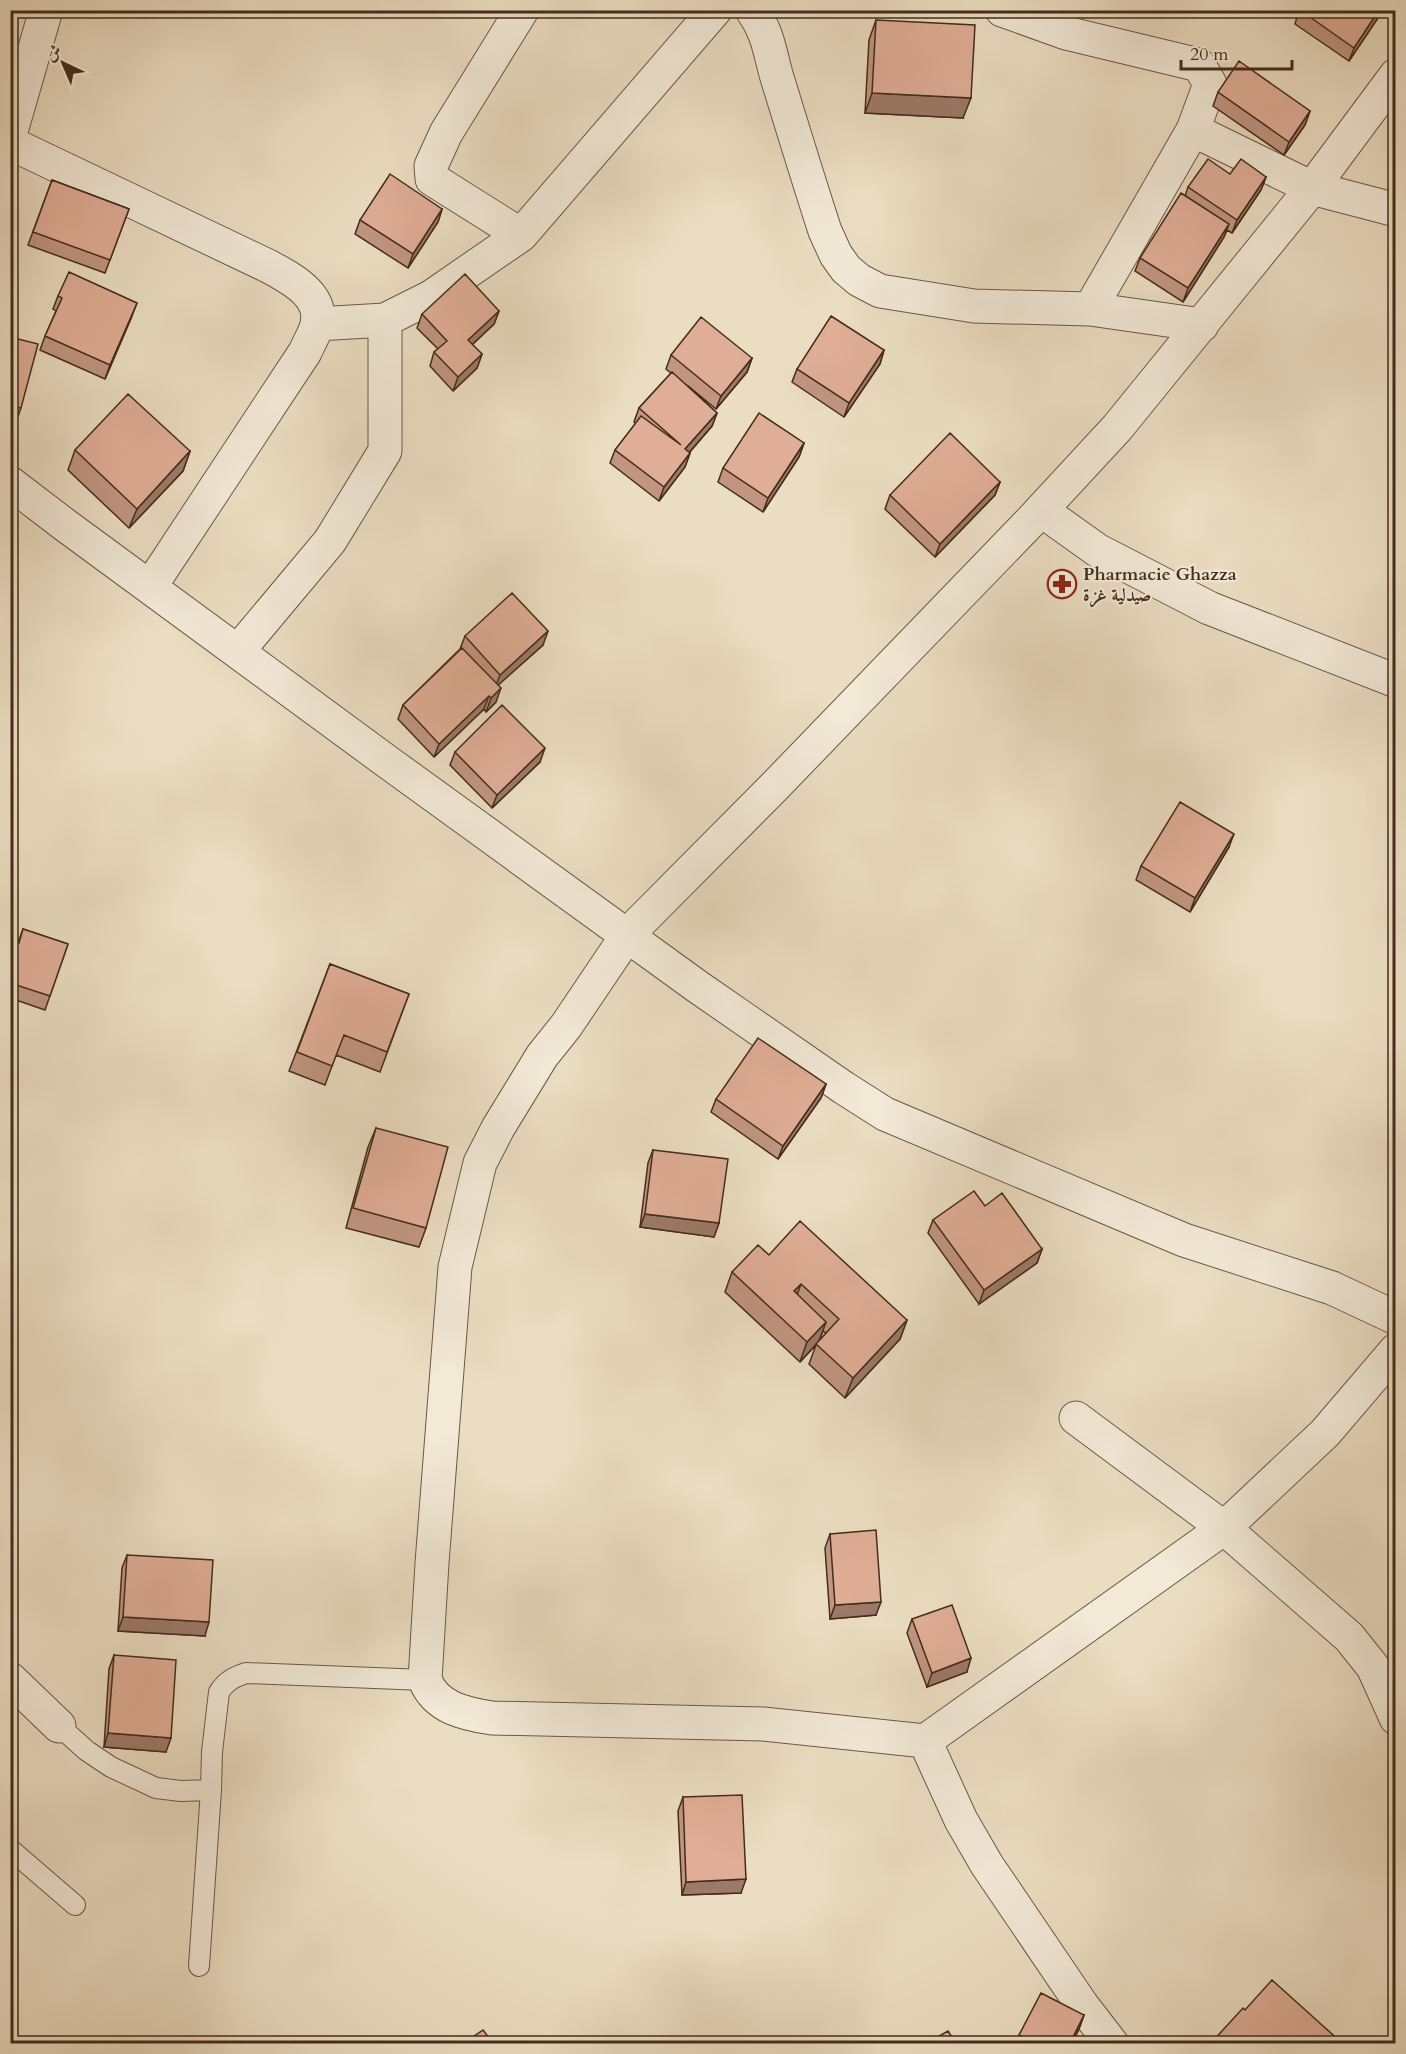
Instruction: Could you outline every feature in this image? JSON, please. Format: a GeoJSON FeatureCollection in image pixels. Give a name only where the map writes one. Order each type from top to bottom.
{"type":"FeatureCollection","features":[{"type":"Feature","properties":{"kind":"street"},"geometry":{"type":"LineString","coordinates":[[10,135],[46,10]]}},
{"type":"Feature","properties":{"kind":"street"},"geometry":{"type":"LineString","coordinates":[[521,235],[432,179],[431,166],[446,134],[522,10]]}},
{"type":"Feature","properties":{"kind":"street"},"geometry":{"type":"LineString","coordinates":[[317,324],[386,320],[431,297],[521,235],[716,10]]}},
{"type":"Feature","properties":{"kind":"street"},"geometry":{"type":"LineString","coordinates":[[752,10],[761,23],[771,46],[777,80],[825,231],[836,255],[860,280],[880,291],[974,306],[1090,309],[1202,325]]}},
{"type":"Feature","properties":{"kind":"street"},"geometry":{"type":"LineString","coordinates":[[1002,10],[1066,33],[1199,65],[1210,84],[1193,130],[1090,309]]}},
{"type":"Feature","properties":{"kind":"street"},"geometry":{"type":"LineString","coordinates":[[1395,75],[1312,188],[1117,428],[775,786],[628,934],[566,1026],[542,1056],[498,1128],[480,1163],[455,1267],[425,1680],[429,1688],[445,1704],[460,1713],[492,1718],[763,1724],[925,1741],[1224,1528],[1325,1432],[1395,1350]]}},
{"type":"Feature","properties":{"kind":"street"},"geometry":{"type":"LineString","coordinates":[[1193,130],[1312,188],[1395,210]]}},
{"type":"Feature","properties":{"kind":"street"},"geometry":{"type":"LineString","coordinates":[[10,142],[292,279],[315,303],[317,324],[305,352],[150,587]]}},
{"type":"Feature","properties":{"kind":"street"},"geometry":{"type":"LineString","coordinates":[[238,651],[330,541],[385,451],[386,320]]}},
{"type":"Feature","properties":{"kind":"street"},"geometry":{"type":"LineString","coordinates":[[10,483],[698,987],[844,1089],[885,1114],[1184,1240],[1332,1288],[1395,1318]]}},
{"type":"Feature","properties":{"kind":"street"},"geometry":{"type":"LineString","coordinates":[[1041,510],[1097,550],[1209,608],[1395,681]]}},
{"type":"Feature","properties":{"kind":"street"},"geometry":{"type":"LineString","coordinates":[[1076,1418],[1224,1528],[1349,1637],[1373,1667],[1395,1719]]}},
{"type":"Feature","properties":{"kind":"street"},"geometry":{"type":"LineString","coordinates":[[10,1679],[59,1726]]}},
{"type":"Feature","properties":{"kind":"street"},"geometry":{"type":"LineString","coordinates":[[925,1741],[961,1820],[987,1865],[1082,2005],[1112,2043]]}},
{"type":"Feature","properties":{"kind":"lane"},"geometry":{"type":"LineString","coordinates":[[199,1966],[212,1752],[219,1692],[224,1684],[235,1676],[246,1673],[425,1680]]}},
{"type":"Feature","properties":{"kind":"lane"},"geometry":{"type":"LineString","coordinates":[[59,1726],[87,1751],[111,1767],[156,1788],[181,1791],[211,1790]]}},
{"type":"Feature","properties":{"kind":"lane"},"geometry":{"type":"LineString","coordinates":[[10,1849],[75,1905]]}},
{"type":"Feature","properties":{"kind":"building"},"geometry":{"type":"Polygon","coordinates":[[[1300,10],[1379,10],[1354,48],[1300,10]]]}},
{"type":"Feature","properties":{"kind":"building"},"geometry":{"type":"Polygon","coordinates":[[[876,20],[975,25],[971,98],[872,93],[876,20]]]}},
{"type":"Feature","properties":{"kind":"building"},"geometry":{"type":"Polygon","coordinates":[[[1239,61],[1310,111],[1289,142],[1218,92],[1239,61]]]}},
{"type":"Feature","properties":{"kind":"building"},"geometry":{"type":"Polygon","coordinates":[[[1208,159],[1230,174],[1241,159],[1266,177],[1237,220],[1188,187],[1208,159]]]}},
{"type":"Feature","properties":{"kind":"building"},"geometry":{"type":"Polygon","coordinates":[[[390,174],[442,209],[413,254],[360,220],[390,174]]]}},
{"type":"Feature","properties":{"kind":"building"},"geometry":{"type":"Polygon","coordinates":[[[52,180],[129,209],[110,260],[33,232],[52,180]]]}},
{"type":"Feature","properties":{"kind":"building"},"geometry":{"type":"Polygon","coordinates":[[[1181,193],[1229,224],[1188,288],[1140,258],[1181,193]]]}},
{"type":"Feature","properties":{"kind":"building"},"geometry":{"type":"Polygon","coordinates":[[[69,272],[137,303],[110,365],[45,336],[62,298],[58,296],[69,272]]]}},
{"type":"Feature","properties":{"kind":"building"},"geometry":{"type":"Polygon","coordinates":[[[465,274],[499,311],[468,340],[482,354],[458,377],[434,352],[447,341],[422,314],[465,274]]]}},
{"type":"Feature","properties":{"kind":"building"},"geometry":{"type":"Polygon","coordinates":[[[831,316],[884,350],[849,403],[797,369],[831,316]]]}},
{"type":"Feature","properties":{"kind":"building"},"geometry":{"type":"Polygon","coordinates":[[[701,317],[752,358],[721,396],[671,355],[701,317]]]}},
{"type":"Feature","properties":{"kind":"building"},"geometry":{"type":"Polygon","coordinates":[[[10,337],[38,344],[21,408],[10,406],[10,337]]]}},
{"type":"Feature","properties":{"kind":"building"},"geometry":{"type":"Polygon","coordinates":[[[672,372],[717,413],[685,449],[690,453],[664,487],[615,450],[641,416],[681,445],[639,408],[672,372]]]}},
{"type":"Feature","properties":{"kind":"building"},"geometry":{"type":"Polygon","coordinates":[[[128,394],[190,451],[137,509],[75,450],[128,394]]]}},
{"type":"Feature","properties":{"kind":"building"},"geometry":{"type":"Polygon","coordinates":[[[759,413],[804,443],[768,498],[723,468],[759,413]]]}},
{"type":"Feature","properties":{"kind":"building"},"geometry":{"type":"Polygon","coordinates":[[[950,433],[1000,482],[940,544],[890,495],[950,433]]]}},
{"type":"Feature","properties":{"kind":"building"},"geometry":{"type":"Polygon","coordinates":[[[512,593],[548,631],[500,675],[465,636],[512,593]]]}},
{"type":"Feature","properties":{"kind":"building"},"geometry":{"type":"Polygon","coordinates":[[[462,648],[501,688],[491,698],[489,696],[439,744],[403,705],[462,648]]]}},
{"type":"Feature","properties":{"kind":"building"},"geometry":{"type":"Polygon","coordinates":[[[502,705],[545,748],[497,795],[455,752],[502,705]]]}},
{"type":"Feature","properties":{"kind":"building"},"geometry":{"type":"Polygon","coordinates":[[[1180,802],[1234,834],[1195,898],[1141,866],[1180,802]]]}},
{"type":"Feature","properties":{"kind":"building"},"geometry":{"type":"Polygon","coordinates":[[[23,929],[68,944],[50,996],[10,983],[10,940],[19,943],[23,929]]]}},
{"type":"Feature","properties":{"kind":"building"},"geometry":{"type":"Polygon","coordinates":[[[330,964],[409,994],[387,1052],[344,1035],[332,1066],[297,1052],[330,964]]]}},
{"type":"Feature","properties":{"kind":"building"},"geometry":{"type":"Polygon","coordinates":[[[758,1038],[826,1084],[783,1146],[716,1099],[758,1038]]]}},
{"type":"Feature","properties":{"kind":"building"},"geometry":{"type":"Polygon","coordinates":[[[376,1128],[448,1147],[426,1228],[353,1208],[376,1128]]]}},
{"type":"Feature","properties":{"kind":"building"},"geometry":{"type":"Polygon","coordinates":[[[653,1150],[728,1159],[719,1223],[645,1214],[653,1150]]]}},
{"type":"Feature","properties":{"kind":"building"},"geometry":{"type":"Polygon","coordinates":[[[974,1191],[985,1206],[1002,1193],[1042,1249],[984,1290],[933,1220],[974,1191]]]}},
{"type":"Feature","properties":{"kind":"building"},"geometry":{"type":"Polygon","coordinates":[[[800,1221],[907,1320],[853,1378],[816,1344],[839,1319],[801,1284],[794,1291],[826,1322],[807,1342],[732,1272],[758,1245],[769,1255],[800,1221]]]}},
{"type":"Feature","properties":{"kind":"building"},"geometry":{"type":"Polygon","coordinates":[[[876,1530],[881,1602],[835,1605],[830,1534],[876,1530]]]}},
{"type":"Feature","properties":{"kind":"building"},"geometry":{"type":"Polygon","coordinates":[[[127,1555],[213,1560],[209,1622],[123,1617],[127,1555]]]}},
{"type":"Feature","properties":{"kind":"building"},"geometry":{"type":"Polygon","coordinates":[[[952,1605],[971,1658],[932,1673],[912,1619],[952,1605]]]}},
{"type":"Feature","properties":{"kind":"building"},"geometry":{"type":"Polygon","coordinates":[[[114,1655],[176,1660],[171,1738],[108,1733],[114,1655]]]}},
{"type":"Feature","properties":{"kind":"building"},"geometry":{"type":"Polygon","coordinates":[[[742,1795],[746,1879],[686,1882],[683,1797],[742,1795]]]}},
{"type":"Feature","properties":{"kind":"building"},"geometry":{"type":"Polygon","coordinates":[[[1272,1980],[1342,2043],[1211,2043],[1272,1980]]]}},
{"type":"Feature","properties":{"kind":"building"},"geometry":{"type":"Polygon","coordinates":[[[1041,1993],[1084,2015],[1070,2043],[1037,2043],[1019,2035],[1041,1993]]]}},
{"type":"Feature","properties":{"kind":"building"},"geometry":{"type":"Polygon","coordinates":[[[483,2030],[493,2043],[464,2043],[483,2030]]]}},
{"type":"Feature","properties":{"kind":"building"},"geometry":{"type":"Polygon","coordinates":[[[948,2031],[956,2043],[927,2043],[948,2031]]]}},
{"type":"Feature","properties":{"kind":"place","name":"Pharmacie Ghazza صيدلية غزة"},"geometry":{"type":"Point","coordinates":[1062,584]}}]}
